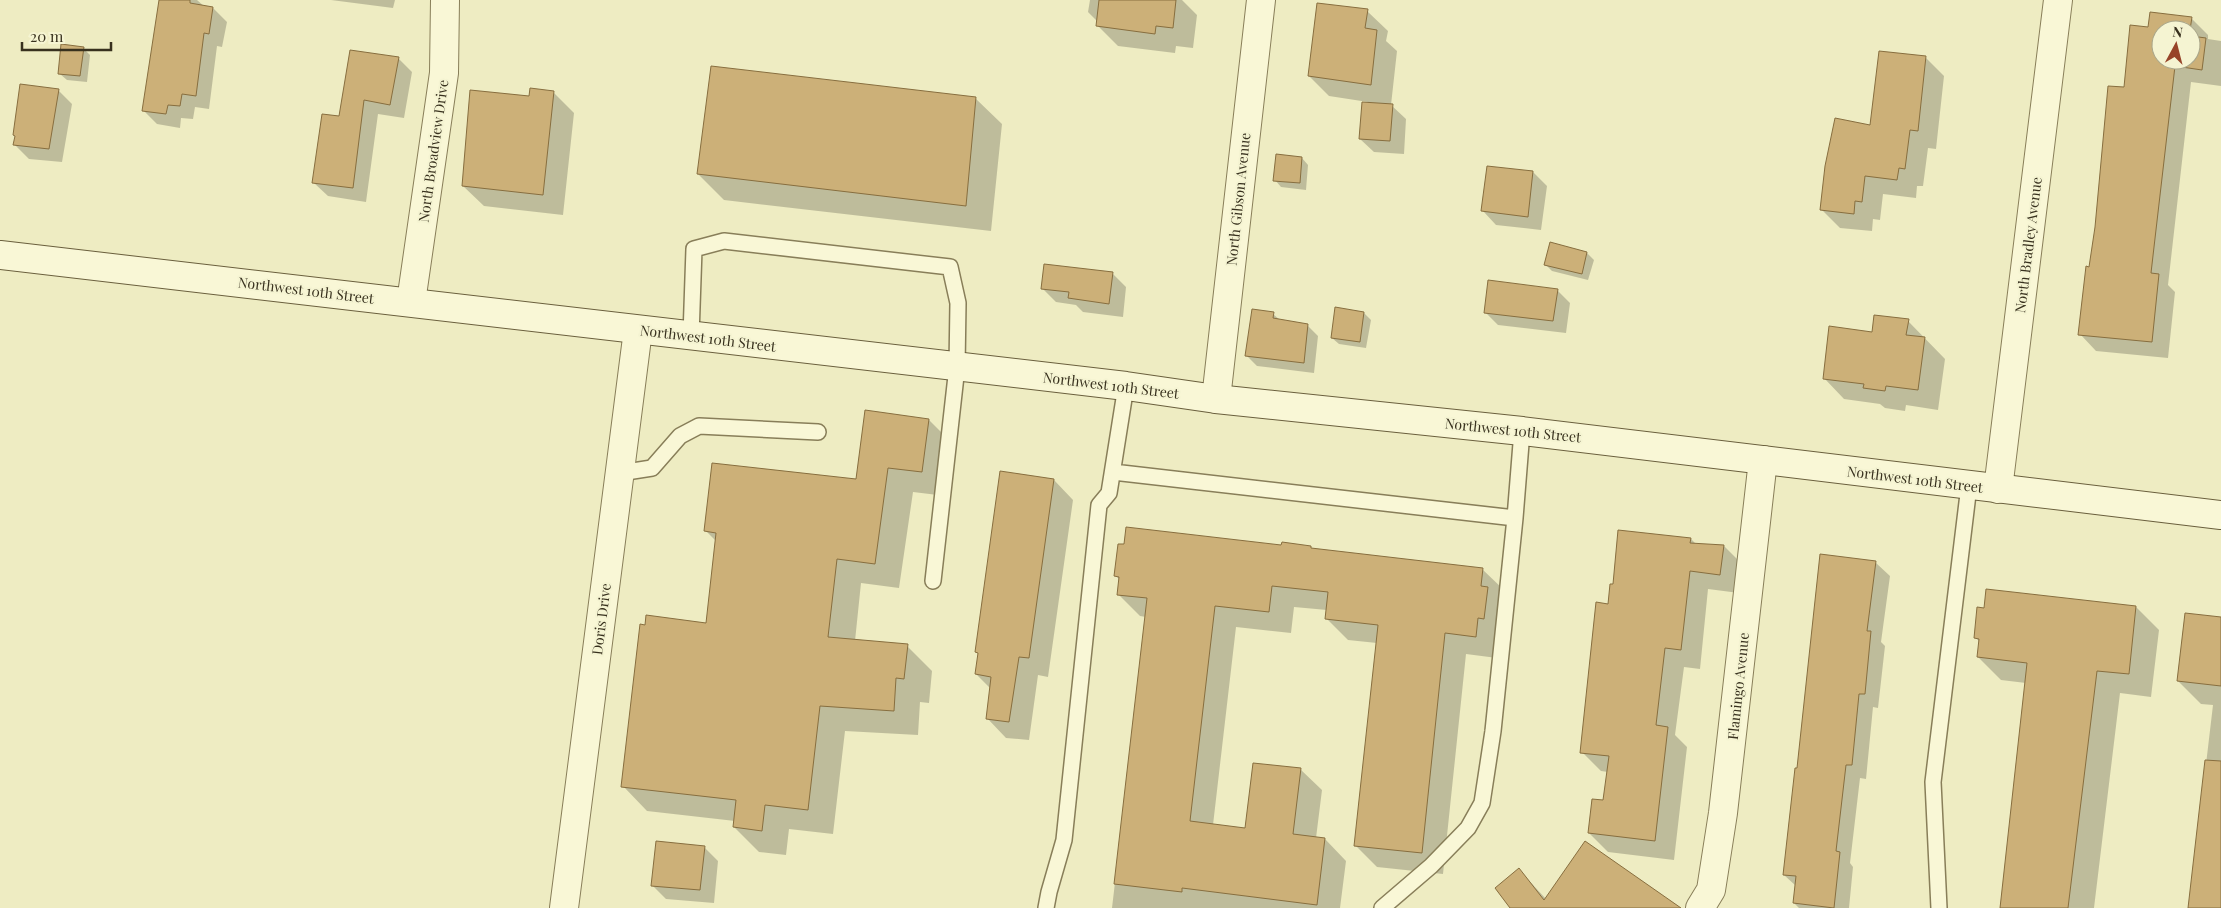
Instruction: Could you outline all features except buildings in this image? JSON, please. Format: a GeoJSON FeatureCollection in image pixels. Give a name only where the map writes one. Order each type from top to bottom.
{"type":"FeatureCollection","features":[{"type":"Feature","properties":{"kind":"main road","name":"North Broadview Drive"},"geometry":{"type":"LineString","coordinates":[[411,302],[444,74],[446,0]]}},
{"type":"Feature","properties":{"kind":"main road","name":"North Gibson Avenue"},"geometry":{"type":"LineString","coordinates":[[1216,399],[1261,0]]}},
{"type":"Feature","properties":{"kind":"main road","name":"North Bradley Avenue"},"geometry":{"type":"LineString","coordinates":[[1998,490],[2058,0]]}},
{"type":"Feature","properties":{"kind":"main road","name":"Northwest 10th Street"},"geometry":{"type":"LineString","coordinates":[[0,254],[1126,386],[1216,399],[1522,430],[2221,516]]}},
{"type":"Feature","properties":{"kind":"main road","name":"Doris Drive"},"geometry":{"type":"LineString","coordinates":[[564,908],[638,330]]}},
{"type":"Feature","properties":{"kind":"main road","name":"Flamingo Avenue"},"geometry":{"type":"LineString","coordinates":[[1700,908],[1711,890],[1723,813],[1763,460]]}},
{"type":"Feature","properties":{"kind":"lane"},"geometry":{"type":"LineString","coordinates":[[691,336],[694,249],[724,242],[950,267],[958,303],[957,367],[933,581]]}},
{"type":"Feature","properties":{"kind":"lane"},"geometry":{"type":"LineString","coordinates":[[1046,908],[1048,892],[1064,840],[1099,505],[1109,493],[1126,386]]}},
{"type":"Feature","properties":{"kind":"lane"},"geometry":{"type":"LineString","coordinates":[[620,473],[652,468],[680,436],[699,426],[818,432]]}},
{"type":"Feature","properties":{"kind":"lane"},"geometry":{"type":"LineString","coordinates":[[1382,908],[1443,854],[1468,828],[1482,803],[1493,731],[1522,430]]}},
{"type":"Feature","properties":{"kind":"lane"},"geometry":{"type":"LineString","coordinates":[[1113,472],[1515,518]]}},
{"type":"Feature","properties":{"kind":"lane"},"geometry":{"type":"LineString","coordinates":[[1940,908],[1933,782],[1969,486]]}}]}
